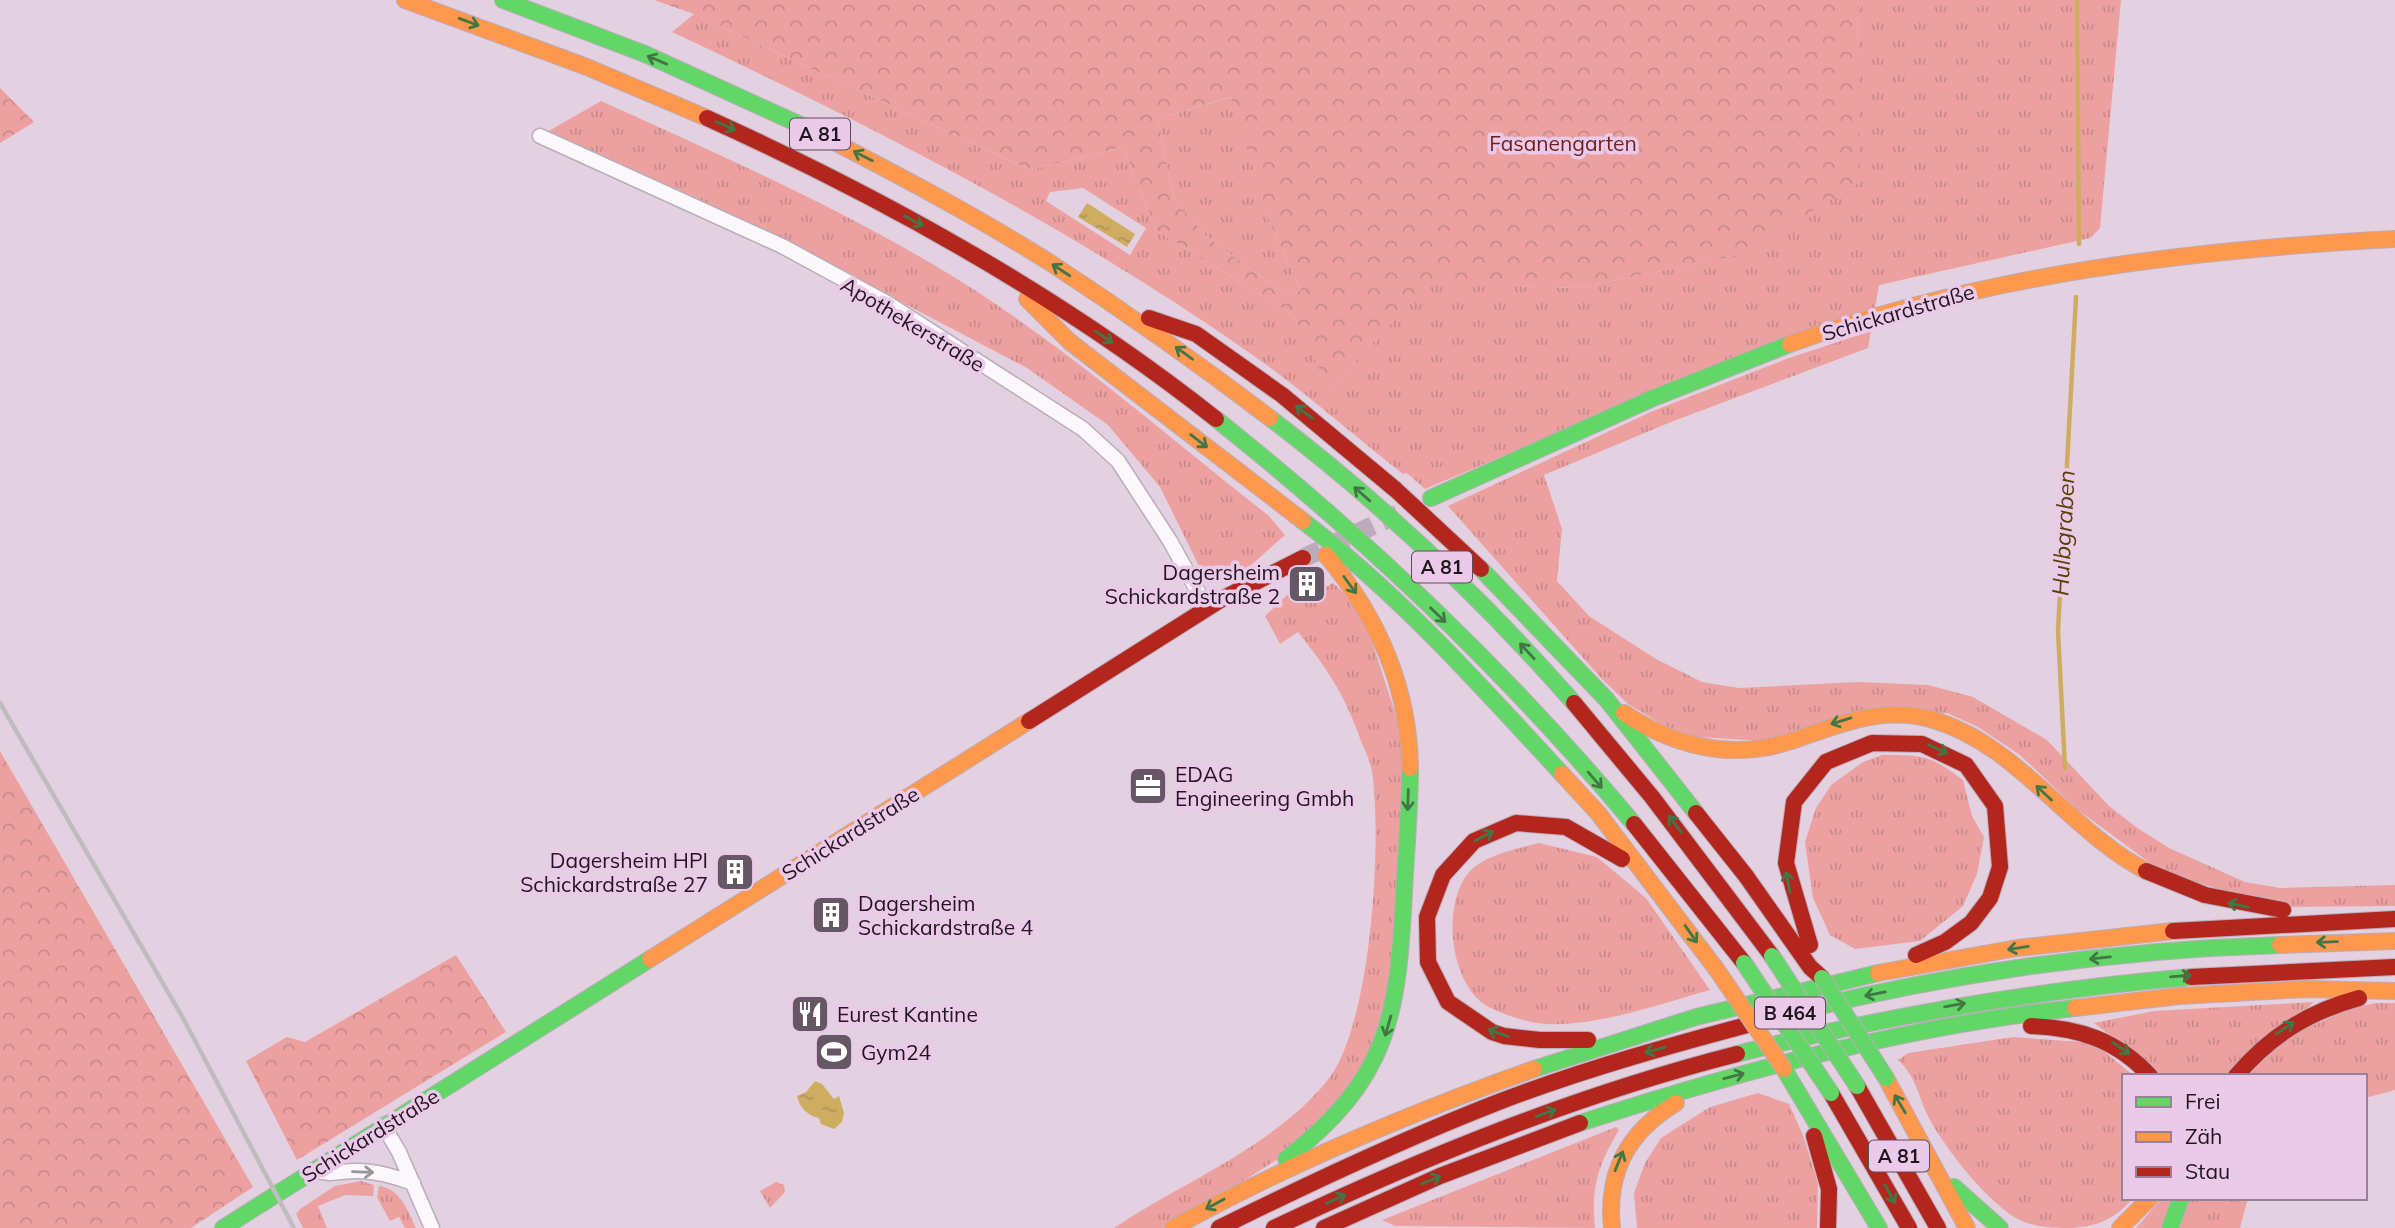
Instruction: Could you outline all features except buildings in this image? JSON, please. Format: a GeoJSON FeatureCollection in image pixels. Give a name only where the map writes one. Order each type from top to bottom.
{"type":"FeatureCollection","features":[{"type":"Feature","properties":{"kind":"main road","name":"A 81"},"geometry":{"type":"LineString","coordinates":[[405,0],[563,57],[715,120],[872,198],[1006,274],[1160,377],[1336,516],[1556,735],[1657,853],[1744,963],[1831,1093],[1909,1228]]}},
{"type":"Feature","properties":{"kind":"main road","name":"A 81"},"geometry":{"type":"LineString","coordinates":[[503,0],[652,58],[823,136],[990,226],[1118,306],[1231,388],[1319,458],[1395,524],[1496,619],[1623,759],[1717,878],[1772,956],[1857,1086],[1938,1228]]}},
{"type":"Feature","properties":{"kind":"main road","name":"Schickardstraße"},"geometry":{"type":"LineString","coordinates":[[1431,498],[1722,369],[1814,335],[1934,300],[2124,261],[2249,248],[2395,239]]}},
{"type":"Feature","properties":{"kind":"main road"},"geometry":{"type":"LineString","coordinates":[[1006,274],[1070,342],[1291,514],[1330,541],[1484,687],[1581,793],[1717,970],[1787,1074],[1815,1138],[1826,1174],[1830,1204],[1828,1228]]}},
{"type":"Feature","properties":{"kind":"main road"},"geometry":{"type":"LineString","coordinates":[[1118,306],[1196,334],[1320,425],[1471,559],[1607,700],[1804,947],[1886,1078],[1967,1228]]}},
{"type":"Feature","properties":{"kind":"main road"},"geometry":{"type":"LineString","coordinates":[[1257,1182],[1322,1131],[1359,1089],[1373,1066],[1383,1041],[1397,984],[1406,855],[1409,748],[1405,709],[1395,670],[1363,604],[1291,514]]}},
{"type":"Feature","properties":{"kind":"main road","name":"Schickardstraße"},"geometry":{"type":"LineString","coordinates":[[223,1228],[1207,608],[1240,588],[1303,558]]}},
{"type":"Feature","properties":{"kind":"main road"},"geometry":{"type":"LineString","coordinates":[[1607,700],[1638,722],[1672,740],[1697,747],[1734,750],[1782,743],[1859,716],[1896,714],[1931,719],[1966,733],[1995,751],[2107,847],[2178,887],[2237,905],[2387,919]]}},
{"type":"Feature","properties":{"kind":"main road"},"geometry":{"type":"LineString","coordinates":[[1804,947],[1793,905],[1785,851],[1790,812],[1808,779],[1833,756],[1871,741],[1909,740],[1948,754],[1977,779],[1995,810],[2001,854],[1993,892],[1979,915],[1943,944],[1862,975]]}},
{"type":"Feature","properties":{"kind":"main road"},"geometry":{"type":"LineString","coordinates":[[1614,1040],[1531,1041],[1492,1032],[1464,1015],[1441,988],[1432,969],[1425,931],[1433,892],[1450,863],[1479,838],[1517,824],[1544,822],[1572,829],[1595,839],[1664,898]]}},
{"type":"Feature","properties":{"kind":"main road","name":"B 464"},"geometry":{"type":"LineString","coordinates":[[1173,1228],[1257,1182],[1452,1099],[1614,1040],[1771,995],[1862,975],[2027,946],[2127,934],[2387,919]]}},
{"type":"Feature","properties":{"kind":"main road","name":"B 464"},"geometry":{"type":"LineString","coordinates":[[1219,1228],[1363,1159],[1501,1102],[1645,1053],[1804,1010],[1945,981],[2081,960],[2231,946],[2395,941]]}},
{"type":"Feature","properties":{"kind":"main road","name":"B 464"},"geometry":{"type":"LineString","coordinates":[[1274,1228],[1450,1148],[1546,1112],[1660,1074],[1825,1032],[1985,1000],[2110,983],[2236,972],[2395,967]]}},
{"type":"Feature","properties":{"kind":"main road","name":"B 464"},"geometry":{"type":"LineString","coordinates":[[1324,1228],[1516,1147],[1705,1084],[1903,1035],[2101,1004],[2242,992],[2333,989],[2391,991]]}},
{"type":"Feature","properties":{"kind":"main road"},"geometry":{"type":"LineString","coordinates":[[2238,1074],[2263,1045],[2297,1020],[2337,1003],[2391,991]]}},
{"type":"Feature","properties":{"kind":"main road"},"geometry":{"type":"LineString","coordinates":[[1984,1022],[2075,1029],[2096,1034],[2126,1050],[2148,1074]]}},
{"type":"Feature","properties":{"kind":"main road"},"geometry":{"type":"LineString","coordinates":[[1612,1228],[1609,1198],[1612,1178],[1625,1147],[1646,1122],[1705,1084]]}},
{"type":"Feature","properties":{"kind":"main road"},"geometry":{"type":"LineString","coordinates":[[1800,1101],[1879,1228]]}},
{"type":"Feature","properties":{"kind":"main road"},"geometry":{"type":"LineString","coordinates":[[1938,1171],[2000,1228]]}},
{"type":"Feature","properties":{"kind":"main road"},"geometry":{"type":"LineString","coordinates":[[2120,1228],[2148,1200]]}},
{"type":"Feature","properties":{"kind":"main road"},"geometry":{"type":"LineString","coordinates":[[2170,1228],[2180,1200]]}},
{"type":"Feature","properties":{"kind":"street","name":"Apothekerstraße"},"geometry":{"type":"LineString","coordinates":[[540,136],[782,246],[887,303],[1083,429],[1118,461],[1170,541],[1207,608]]}},
{"type":"Feature","properties":{"kind":"street"},"geometry":{"type":"LineString","coordinates":[[383,1125],[413,1183],[432,1228]]}},
{"type":"Feature","properties":{"kind":"street"},"geometry":{"type":"LineString","coordinates":[[313,1170],[334,1176],[354,1171],[370,1172],[413,1183]]}},
{"type":"Feature","properties":{"kind":"green space","name":"Fasanengarten"},"geometry":{"type":"Polygon","coordinates":[[[654,0],[1857,0],[1860,182],[1743,254],[1578,288],[1428,284],[1329,390],[1293,315],[1156,230],[1123,147],[1030,170],[694,14],[654,0]],[[1231,97],[1157,119],[1174,199],[1207,237],[1289,297],[1301,290],[1270,223],[1231,97]]]}},
{"type":"Feature","properties":{"kind":"green space"},"geometry":{"type":"Polygon","coordinates":[[[1857,0],[2121,0],[2100,228],[2090,238],[1879,285],[1875,308],[1701,372],[1425,489],[1254,356],[1114,264],[897,142],[672,32],[694,14],[1030,170],[1123,147],[1156,230],[1293,315],[1330,389],[1428,283],[1578,288],[1742,254],[1859,182],[1857,0]],[[1083,188],[1050,192],[1046,201],[1130,255],[1146,228],[1083,188]]]}},
{"type":"Feature","properties":{"kind":"green space"},"geometry":{"type":"Polygon","coordinates":[[[0,88],[34,122],[0,143],[0,88]]]}},
{"type":"Feature","properties":{"kind":"green space"},"geometry":{"type":"Polygon","coordinates":[[[1232,97],[1270,223],[1301,290],[1289,297],[1207,237],[1174,199],[1157,119],[1232,97]]]}},
{"type":"Feature","properties":{"kind":"green space"},"geometry":{"type":"Polygon","coordinates":[[[601,101],[811,199],[894,242],[979,293],[1106,385],[1269,516],[1285,535],[1240,575],[1217,576],[1198,564],[1160,487],[1108,425],[1027,368],[846,273],[547,132],[601,101]]]}},
{"type":"Feature","properties":{"kind":"green space"},"geometry":{"type":"Polygon","coordinates":[[[1871,331],[1868,348],[1671,422],[1544,475],[1562,529],[1557,581],[1589,616],[1656,659],[1702,682],[1739,688],[1858,682],[1928,685],[1973,697],[2047,740],[2109,806],[2169,848],[2245,882],[2280,888],[2395,885],[2395,906],[2278,907],[2162,872],[2077,809],[2020,755],[1978,727],[1947,713],[1763,741],[1681,736],[1628,704],[1601,678],[1448,506],[1653,411],[1789,358],[1871,331]]]}},
{"type":"Feature","properties":{"kind":"green space"},"geometry":{"type":"Polygon","coordinates":[[[1312,572],[1326,587],[1333,583],[1361,608],[1405,743],[1395,964],[1368,1063],[1298,1146],[1163,1228],[1114,1228],[1254,1145],[1305,1105],[1327,1081],[1342,1055],[1354,1019],[1364,977],[1374,885],[1376,841],[1372,771],[1349,710],[1327,671],[1298,632],[1280,644],[1265,616],[1312,572]]]}},
{"type":"Feature","properties":{"kind":"green space"},"geometry":{"type":"Polygon","coordinates":[[[0,751],[253,1187],[191,1228],[0,1228],[0,751]]]}},
{"type":"Feature","properties":{"kind":"green space"},"geometry":{"type":"Polygon","coordinates":[[[1882,755],[1926,758],[1963,780],[1972,816],[1984,837],[1977,874],[1963,906],[1920,941],[1855,949],[1830,935],[1813,898],[1805,842],[1816,808],[1831,785],[1863,762],[1882,755]]]}},
{"type":"Feature","properties":{"kind":"green space"},"geometry":{"type":"Polygon","coordinates":[[[1539,843],[1597,857],[1646,898],[1710,990],[1618,1016],[1569,1024],[1547,1024],[1507,1015],[1487,1006],[1474,995],[1464,980],[1453,942],[1455,902],[1461,885],[1476,865],[1503,853],[1539,843]]]}},
{"type":"Feature","properties":{"kind":"green space"},"geometry":{"type":"Polygon","coordinates":[[[456,955],[506,1032],[297,1160],[246,1061],[287,1037],[305,1042],[456,955]]]}},
{"type":"Feature","properties":{"kind":"green space"},"geometry":{"type":"Polygon","coordinates":[[[2314,1002],[2231,1074],[2159,1074],[2094,1023],[2154,1011],[2314,1002]]]}},
{"type":"Feature","properties":{"kind":"green space"},"geometry":{"type":"Polygon","coordinates":[[[2376,1003],[2395,1003],[2395,1090],[2367,1097],[2367,1074],[2249,1074],[2287,1037],[2351,1008],[2376,1003]]]}},
{"type":"Feature","properties":{"kind":"green space"},"geometry":{"type":"Polygon","coordinates":[[[2013,1037],[2082,1042],[2104,1051],[2132,1074],[2122,1074],[2122,1200],[2131,1200],[2111,1217],[2077,1228],[2043,1227],[2020,1220],[1981,1188],[1944,1143],[1928,1116],[1913,1079],[1898,1060],[1908,1053],[2013,1037]]]}},
{"type":"Feature","properties":{"kind":"green space"},"geometry":{"type":"Polygon","coordinates":[[[1758,1093],[1789,1104],[1803,1135],[1818,1183],[1817,1228],[1637,1228],[1634,1193],[1645,1163],[1661,1138],[1710,1107],[1758,1093]]]}},
{"type":"Feature","properties":{"kind":"green space"},"geometry":{"type":"Polygon","coordinates":[[[1616,1127],[1619,1130],[1601,1166],[1595,1188],[1595,1228],[1395,1226],[1382,1220],[1616,1127]]]}},
{"type":"Feature","properties":{"kind":"green space"},"geometry":{"type":"Polygon","coordinates":[[[361,1181],[374,1185],[373,1196],[345,1195],[318,1206],[327,1228],[303,1228],[296,1214],[300,1209],[335,1186],[361,1181]]]}},
{"type":"Feature","properties":{"kind":"green space"},"geometry":{"type":"Polygon","coordinates":[[[776,1182],[784,1185],[785,1192],[770,1208],[760,1191],[776,1182]]]}},
{"type":"Feature","properties":{"kind":"green space"},"geometry":{"type":"Polygon","coordinates":[[[379,1186],[398,1196],[416,1228],[405,1228],[399,1217],[390,1221],[377,1197],[379,1186]]]}},
{"type":"Feature","properties":{"kind":"green space"},"geometry":{"type":"Polygon","coordinates":[[[2160,1200],[2173,1200],[2162,1228],[2136,1228],[2160,1200]]]}},
{"type":"Feature","properties":{"kind":"green space"},"geometry":{"type":"Polygon","coordinates":[[[2189,1200],[2247,1200],[2240,1228],[2179,1228],[2189,1200]]]}},
{"type":"Feature","properties":{"kind":"water"},"geometry":{"type":"Polygon","coordinates":[[[1087,203],[1135,234],[1127,247],[1078,217],[1087,203]]]}},
{"type":"Feature","properties":{"kind":"water"},"geometry":{"type":"Polygon","coordinates":[[[815,1081],[822,1084],[834,1099],[839,1096],[844,1113],[842,1122],[834,1129],[821,1124],[819,1118],[808,1113],[798,1100],[797,1096],[806,1092],[815,1081]]]}},
{"type":"Feature","properties":{"kind":"waterway","name":"Hulbgraben"},"geometry":{"type":"LineString","coordinates":[[2077,0],[2079,244]]}},
{"type":"Feature","properties":{"kind":"waterway","name":"Hulbgraben"},"geometry":{"type":"LineString","coordinates":[[2065,768],[2058,631],[2076,297]]}},
{"type":"Feature","properties":{"kind":"tunnel"},"geometry":{"type":"LineString","coordinates":[[1303,558],[1398,514]]}},
{"type":"Feature","properties":{"kind":"railway"},"geometry":{"type":"LineString","coordinates":[[0,703],[183,1018],[294,1228]]}},
{"type":"Feature","properties":{"kind":"traffic: fast"},"geometry":{"type":"LineString","coordinates":[[503,0],[645,54],[805,127]]}},
{"type":"Feature","properties":{"kind":"traffic: fast"},"geometry":{"type":"LineString","coordinates":[[1431,498],[1651,399],[1790,344]]}},
{"type":"Feature","properties":{"kind":"traffic: fast"},"geometry":{"type":"LineString","coordinates":[[1270,418],[1351,483],[1429,553],[1504,626],[1574,703]]}},
{"type":"Feature","properties":{"kind":"traffic: fast"},"geometry":{"type":"LineString","coordinates":[[1216,419],[1328,512],[1435,611],[1537,714],[1634,824]]}},
{"type":"Feature","properties":{"kind":"traffic: fast"},"geometry":{"type":"LineString","coordinates":[[1303,521],[1406,610],[1562,774]]}},
{"type":"Feature","properties":{"kind":"traffic: fast"},"geometry":{"type":"LineString","coordinates":[[1481,569],[1607,700],[1696,813]]}},
{"type":"Feature","properties":{"kind":"traffic: fast"},"geometry":{"type":"LineString","coordinates":[[1286,1159],[1320,1130],[1347,1101],[1367,1072],[1381,1042],[1398,975],[1410,768]]}},
{"type":"Feature","properties":{"kind":"traffic: fast"},"geometry":{"type":"LineString","coordinates":[[1766,1020],[1892,990],[2021,968],[2151,953],[2280,945]]}},
{"type":"Feature","properties":{"kind":"traffic: fast"},"geometry":{"type":"LineString","coordinates":[[1772,956],[1857,1086]]}},
{"type":"Feature","properties":{"kind":"traffic: fast"},"geometry":{"type":"LineString","coordinates":[[223,1228],[650,959]]}},
{"type":"Feature","properties":{"kind":"traffic: fast"},"geometry":{"type":"LineString","coordinates":[[1744,963],[1831,1093]]}},
{"type":"Feature","properties":{"kind":"traffic: fast"},"geometry":{"type":"LineString","coordinates":[[1534,1069],[1696,1017],[1878,973]]}},
{"type":"Feature","properties":{"kind":"traffic: fast"},"geometry":{"type":"LineString","coordinates":[[1737,1054],[1850,1027],[1963,1006],[2077,989],[2191,977]]}},
{"type":"Feature","properties":{"kind":"traffic: fast"},"geometry":{"type":"LineString","coordinates":[[1822,978],[1886,1078]]}},
{"type":"Feature","properties":{"kind":"traffic: fast"},"geometry":{"type":"LineString","coordinates":[[1580,1123],[1825,1053],[1949,1026],[2075,1008]]}},
{"type":"Feature","properties":{"kind":"traffic: fast"},"geometry":{"type":"LineString","coordinates":[[1784,1069],[1879,1228]]}},
{"type":"Feature","properties":{"kind":"traffic: fast"},"geometry":{"type":"LineString","coordinates":[[1954,1187],[2000,1228]]}},
{"type":"Feature","properties":{"kind":"traffic: fast"},"geometry":{"type":"LineString","coordinates":[[2170,1228],[2180,1200]]}},
{"type":"Feature","properties":{"kind":"traffic: slow"},"geometry":{"type":"LineString","coordinates":[[405,0],[587,67],[707,118]]}},
{"type":"Feature","properties":{"kind":"traffic: slow"},"geometry":{"type":"LineString","coordinates":[[805,127],[930,193],[1052,264],[1162,339],[1270,418]]}},
{"type":"Feature","properties":{"kind":"traffic: slow"},"geometry":{"type":"LineString","coordinates":[[1790,344],[1938,300],[2089,269],[2241,250],[2395,239]]}},
{"type":"Feature","properties":{"kind":"traffic: slow"},"geometry":{"type":"LineString","coordinates":[[1027,299],[1070,342],[1303,521]]}},
{"type":"Feature","properties":{"kind":"traffic: slow"},"geometry":{"type":"LineString","coordinates":[[1326,555],[1361,603],[1387,654],[1404,709],[1410,768]]}},
{"type":"Feature","properties":{"kind":"traffic: slow"},"geometry":{"type":"LineString","coordinates":[[1624,713],[1661,734],[1681,741],[1743,750],[1785,743],[1874,716],[1911,715],[1930,719],[1961,731],[1989,747],[2118,854],[2146,871]]}},
{"type":"Feature","properties":{"kind":"traffic: slow"},"geometry":{"type":"LineString","coordinates":[[650,959],[1029,721]]}},
{"type":"Feature","properties":{"kind":"traffic: slow"},"geometry":{"type":"LineString","coordinates":[[1562,774],[1598,813],[1717,970]]}},
{"type":"Feature","properties":{"kind":"traffic: slow"},"geometry":{"type":"LineString","coordinates":[[1878,973],[2017,948],[2173,931]]}},
{"type":"Feature","properties":{"kind":"traffic: slow"},"geometry":{"type":"LineString","coordinates":[[2280,945],[2395,941]]}},
{"type":"Feature","properties":{"kind":"traffic: slow"},"geometry":{"type":"LineString","coordinates":[[1717,970],[1784,1069]]}},
{"type":"Feature","properties":{"kind":"traffic: slow"},"geometry":{"type":"LineString","coordinates":[[2075,1008],[2179,996],[2306,989],[2395,991]]}},
{"type":"Feature","properties":{"kind":"traffic: slow"},"geometry":{"type":"LineString","coordinates":[[1173,1228],[1260,1182],[1350,1141],[1441,1103],[1534,1069]]}},
{"type":"Feature","properties":{"kind":"traffic: slow"},"geometry":{"type":"LineString","coordinates":[[1886,1078],[1967,1228]]}},
{"type":"Feature","properties":{"kind":"traffic: slow"},"geometry":{"type":"LineString","coordinates":[[1612,1228],[1613,1189],[1624,1155],[1645,1127],[1676,1103]]}},
{"type":"Feature","properties":{"kind":"traffic: slow"},"geometry":{"type":"LineString","coordinates":[[2120,1228],[2148,1200]]}},
{"type":"Feature","properties":{"kind":"traffic: jam"},"geometry":{"type":"LineString","coordinates":[[707,118],[840,182],[971,253],[1096,331],[1216,419]]}},
{"type":"Feature","properties":{"kind":"traffic: jam"},"geometry":{"type":"LineString","coordinates":[[1149,318],[1196,334],[1282,395],[1396,490],[1481,569]]}},
{"type":"Feature","properties":{"kind":"traffic: jam"},"geometry":{"type":"LineString","coordinates":[[1029,721],[1222,599],[1303,558]]}},
{"type":"Feature","properties":{"kind":"traffic: jam"},"geometry":{"type":"LineString","coordinates":[[1574,703],[1652,797],[1772,956]]}},
{"type":"Feature","properties":{"kind":"traffic: jam"},"geometry":{"type":"LineString","coordinates":[[1810,945],[1786,863],[1794,802],[1826,762],[1872,743],[1922,744],[1966,765],[1995,806],[2000,867],[1990,898],[1971,923],[1945,942],[1916,955]]}},
{"type":"Feature","properties":{"kind":"traffic: jam"},"geometry":{"type":"LineString","coordinates":[[1696,813],[1746,876],[1810,967],[1822,978]]}},
{"type":"Feature","properties":{"kind":"traffic: jam"},"geometry":{"type":"LineString","coordinates":[[1588,1040],[1540,1040],[1504,1036],[1492,1032],[1448,1002],[1428,962],[1427,917],[1443,875],[1474,841],[1516,823],[1566,827],[1622,859]]}},
{"type":"Feature","properties":{"kind":"traffic: jam"},"geometry":{"type":"LineString","coordinates":[[1634,824],[1744,963]]}},
{"type":"Feature","properties":{"kind":"traffic: jam"},"geometry":{"type":"LineString","coordinates":[[2146,871],[2205,895],[2283,910]]}},
{"type":"Feature","properties":{"kind":"traffic: jam"},"geometry":{"type":"LineString","coordinates":[[2173,931],[2395,919]]}},
{"type":"Feature","properties":{"kind":"traffic: jam"},"geometry":{"type":"LineString","coordinates":[[2191,977],[2395,967]]}},
{"type":"Feature","properties":{"kind":"traffic: jam"},"geometry":{"type":"LineString","coordinates":[[2238,1074],[2262,1049],[2291,1027],[2323,1010],[2359,998]]}},
{"type":"Feature","properties":{"kind":"traffic: jam"},"geometry":{"type":"LineString","coordinates":[[1219,1228],[1356,1162],[1496,1103],[1596,1068],[1766,1020]]}},
{"type":"Feature","properties":{"kind":"traffic: jam"},"geometry":{"type":"LineString","coordinates":[[2031,1026],[2049,1027],[2096,1038],[2124,1053],[2148,1074]]}},
{"type":"Feature","properties":{"kind":"traffic: jam"},"geometry":{"type":"LineString","coordinates":[[1274,1228],[1387,1177],[1559,1108],[1677,1070],[1737,1054]]}},
{"type":"Feature","properties":{"kind":"traffic: jam"},"geometry":{"type":"LineString","coordinates":[[1857,1086],[1938,1228]]}},
{"type":"Feature","properties":{"kind":"traffic: jam"},"geometry":{"type":"LineString","coordinates":[[1831,1093],[1909,1228]]}},
{"type":"Feature","properties":{"kind":"traffic: jam"},"geometry":{"type":"LineString","coordinates":[[1324,1228],[1440,1176],[1580,1123]]}},
{"type":"Feature","properties":{"kind":"traffic: jam"},"geometry":{"type":"LineString","coordinates":[[1814,1136],[1829,1189],[1828,1228]]}},
{"type":"Feature","properties":{"kind":"place","name":"Dagersheim Schickardstraße 2"},"geometry":{"type":"Point","coordinates":[1307,584]}},
{"type":"Feature","properties":{"kind":"place","name":"EDAG Engineering Gmbh"},"geometry":{"type":"Point","coordinates":[1148,786]}},
{"type":"Feature","properties":{"kind":"place","name":"Dagersheim HPI Schickardstraße 27"},"geometry":{"type":"Point","coordinates":[735,872]}},
{"type":"Feature","properties":{"kind":"place","name":"Dagersheim Schickardstraße 4"},"geometry":{"type":"Point","coordinates":[831,915]}},
{"type":"Feature","properties":{"kind":"place","name":"Eurest Kantine"},"geometry":{"type":"Point","coordinates":[810,1014]}},
{"type":"Feature","properties":{"kind":"place","name":"Gym24"},"geometry":{"type":"Point","coordinates":[834,1052]}}]}
